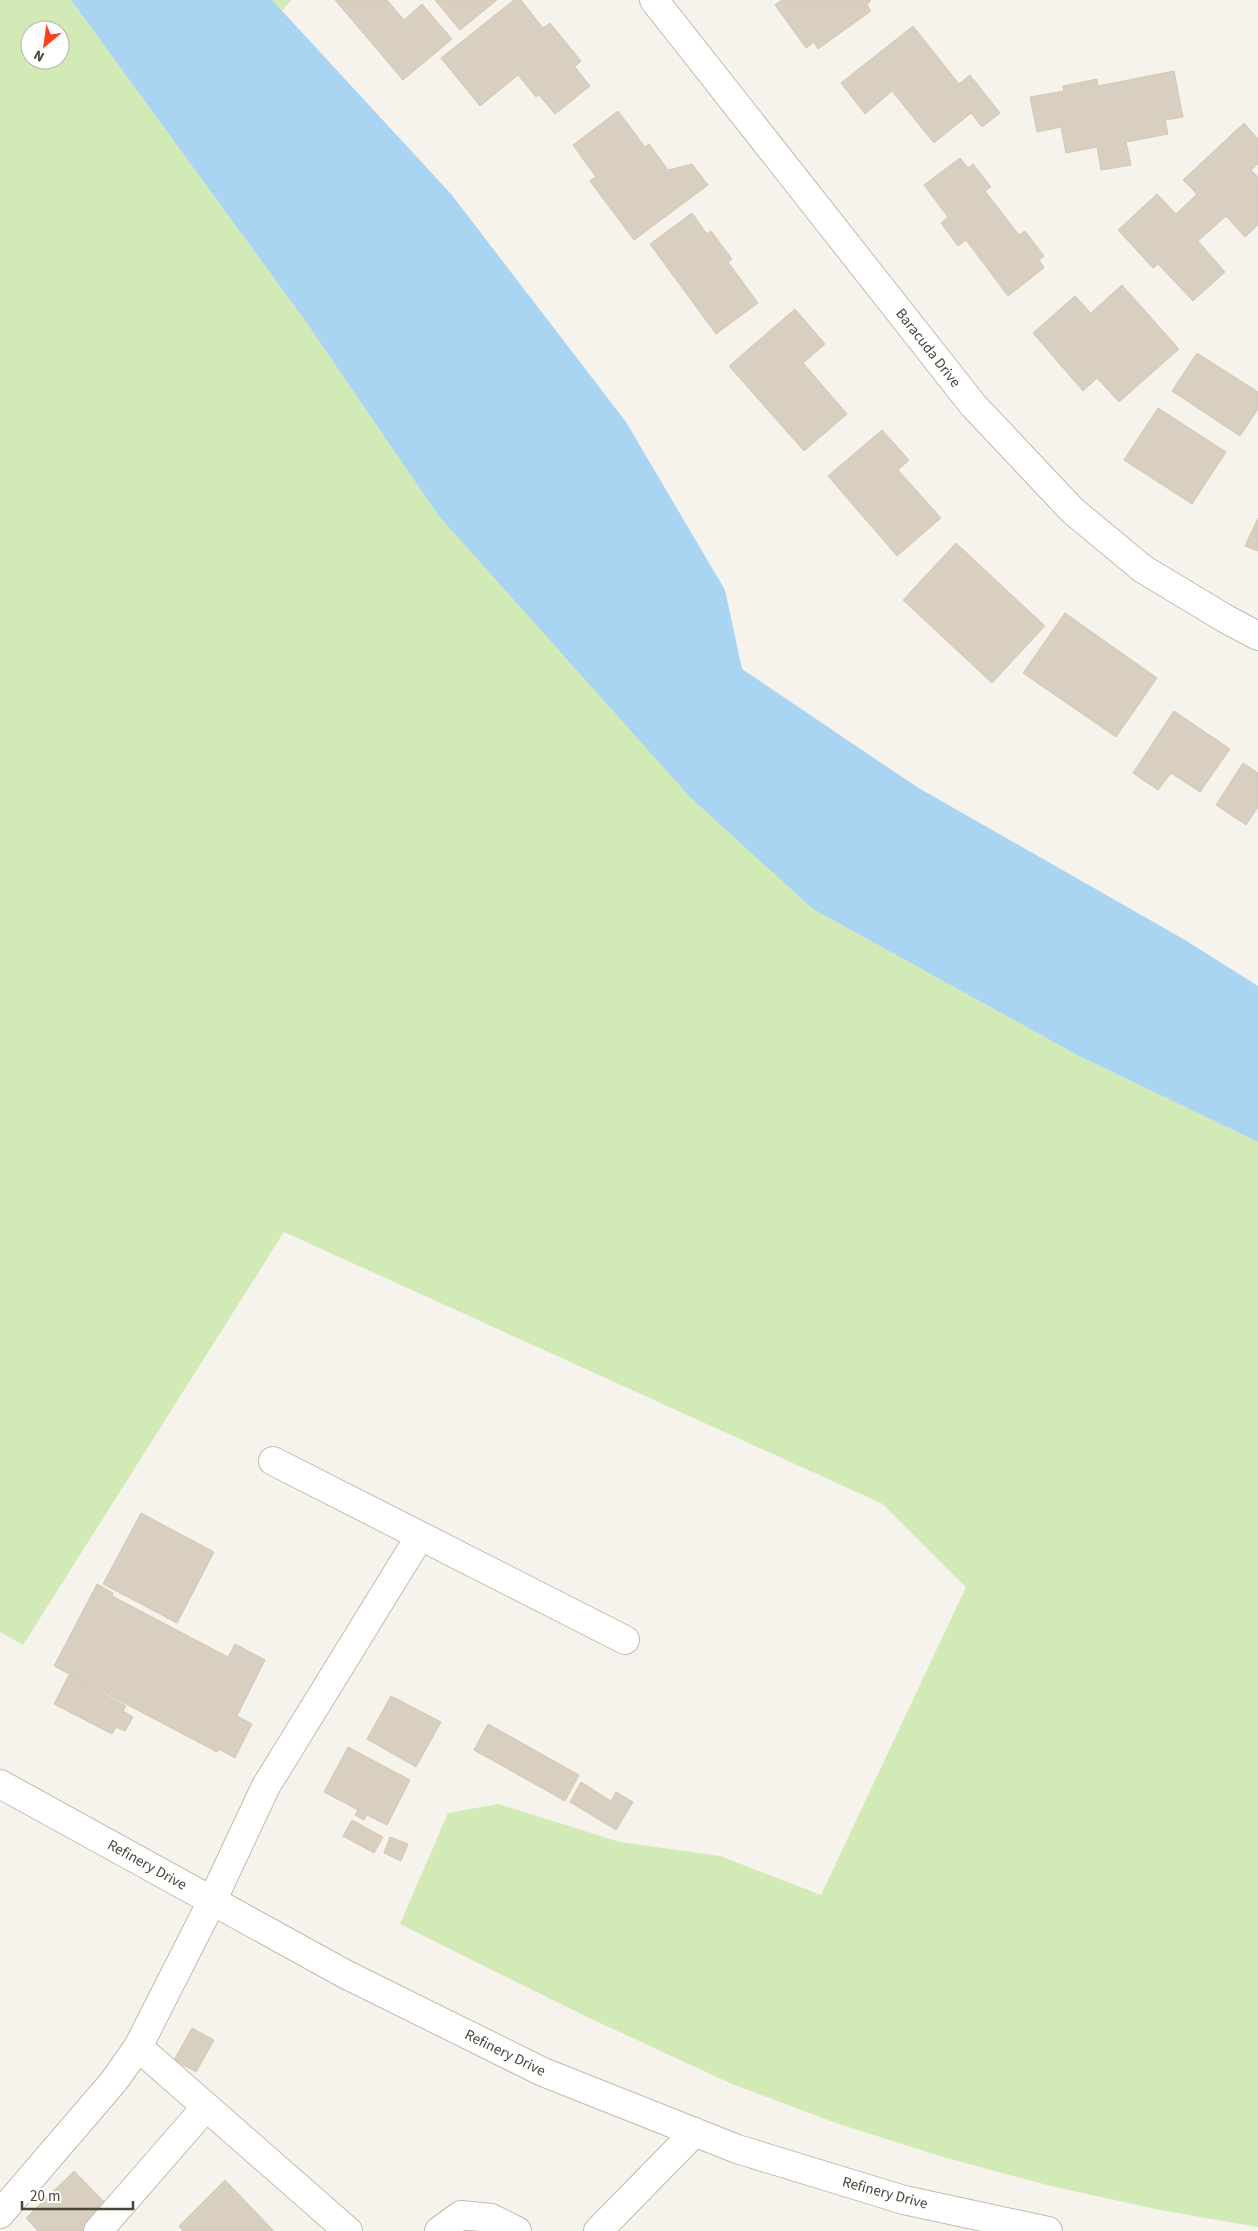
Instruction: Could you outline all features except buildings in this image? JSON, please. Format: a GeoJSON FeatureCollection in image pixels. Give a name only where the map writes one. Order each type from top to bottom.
{"type":"FeatureCollection","features":[{"type":"Feature","properties":{"kind":"street","name":"Baracuda Drive"},"geometry":{"type":"LineString","coordinates":[[654,0],[973,405],[1073,511],[1143,569],[1258,636]]}},
{"type":"Feature","properties":{"kind":"street"},"geometry":{"type":"LineString","coordinates":[[273,1461],[625,1640]]}},
{"type":"Feature","properties":{"kind":"street"},"geometry":{"type":"LineString","coordinates":[[0,2214],[114,2081],[138,2047],[212,1901],[266,1786],[420,1536]]}},
{"type":"Feature","properties":{"kind":"street","name":"Refinery Drive"},"geometry":{"type":"LineString","coordinates":[[0,1784],[345,1974],[543,2072],[737,2150],[904,2200],[964,2223],[1048,2231]]}},
{"type":"Feature","properties":{"kind":"street"},"geometry":{"type":"LineString","coordinates":[[138,2047],[348,2231]]}},
{"type":"Feature","properties":{"kind":"street"},"geometry":{"type":"LineString","coordinates":[[98,2231],[206,2107]]}},
{"type":"Feature","properties":{"kind":"street"},"geometry":{"type":"LineString","coordinates":[[598,2231],[694,2132]]}},
{"type":"Feature","properties":{"kind":"street"},"geometry":{"type":"LineString","coordinates":[[439,2231],[461,2215],[491,2218],[517,2231]]}},
{"type":"Feature","properties":{"kind":"street"},"geometry":{"type":"LineString","coordinates":[[0,2225],[6,2231]]}},
{"type":"Feature","properties":{"kind":"green space"},"geometry":{"type":"Polygon","coordinates":[[[0,0],[71,0],[306,322],[438,515],[813,909],[1077,1055],[1258,1142],[1258,2227],[1160,2210],[1051,2186],[943,2157],[836,2123],[732,2084],[585,2016],[400,1924],[448,1813],[498,1804],[620,1842],[720,1856],[821,1895],[966,1587],[883,1504],[284,1232],[23,1645],[0,1632],[0,0]]]}},
{"type":"Feature","properties":{"kind":"green space"},"geometry":{"type":"Polygon","coordinates":[[[272,0],[291,0],[282,11],[272,0]]]}},
{"type":"Feature","properties":{"kind":"water"},"geometry":{"type":"Polygon","coordinates":[[[71,0],[272,0],[451,194],[626,422],[725,590],[742,669],[917,787],[1185,940],[1258,986],[1258,1142],[1077,1055],[813,909],[690,797],[438,515],[306,322],[71,0]]]}}]}
